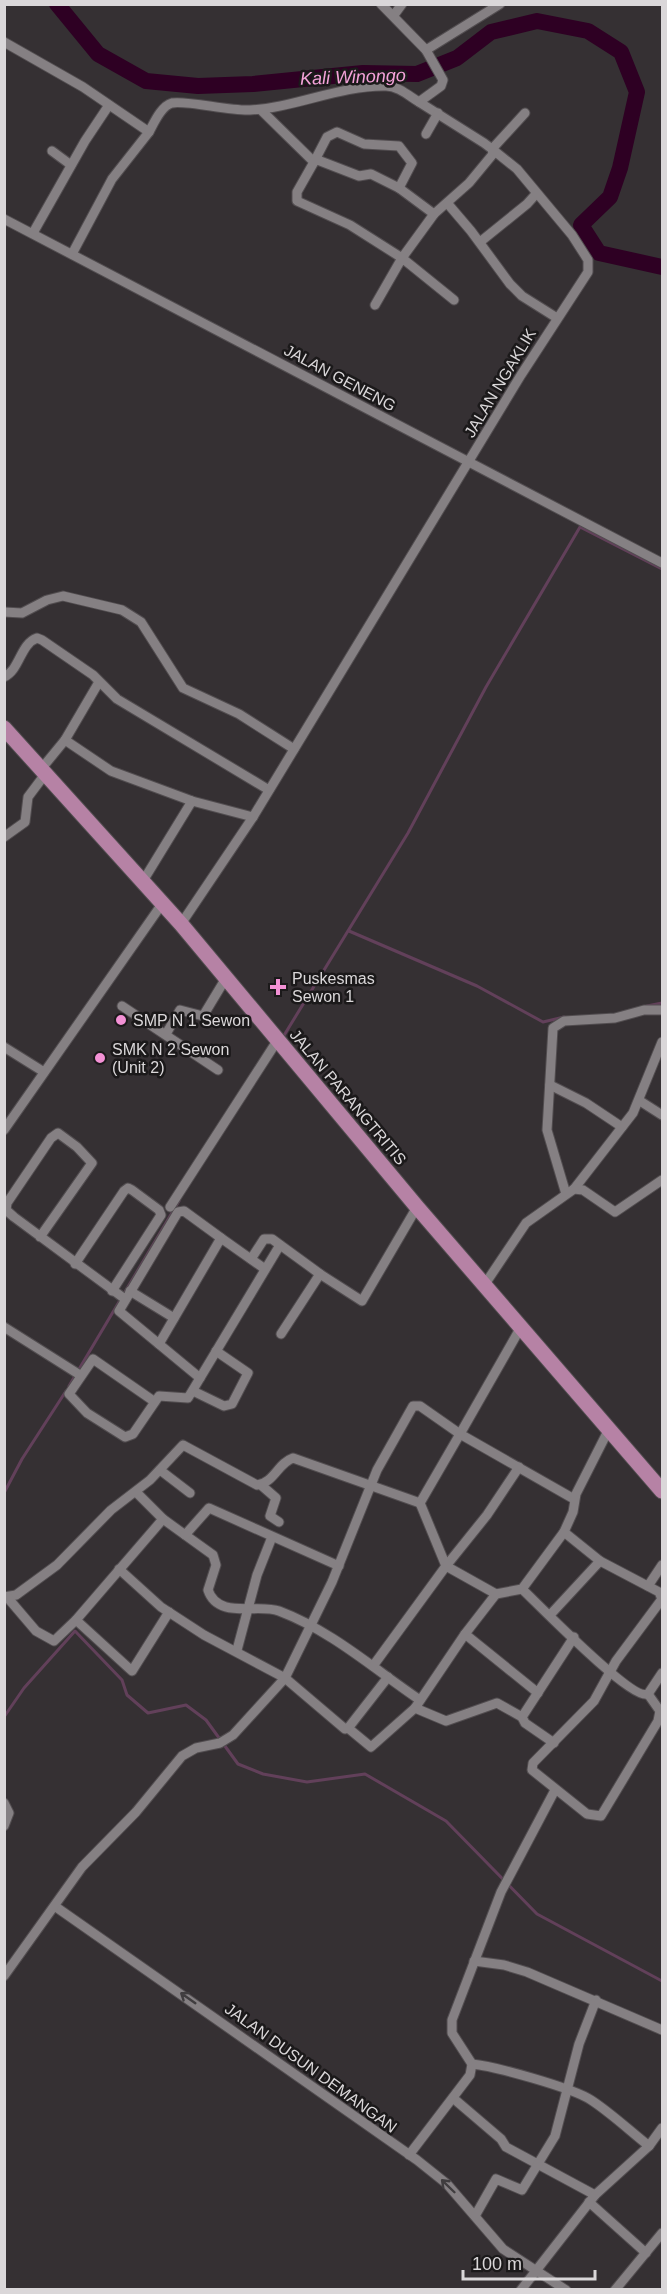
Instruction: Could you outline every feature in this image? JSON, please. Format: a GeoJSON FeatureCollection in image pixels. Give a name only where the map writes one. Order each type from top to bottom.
{"type":"FeatureCollection","features":[{"type":"Feature","properties":{"kind":"main road","name":"JALAN PARANGTRITIS"},"geometry":{"type":"LineString","coordinates":[[4,728],[181,924],[417,1207],[662,1487]]}},
{"type":"Feature","properties":{"kind":"street"},"geometry":{"type":"LineString","coordinates":[[381,4],[428,52],[443,80],[441,86],[419,102]]}},
{"type":"Feature","properties":{"kind":"street"},"geometry":{"type":"LineString","coordinates":[[394,15],[402,4]]}},
{"type":"Feature","properties":{"kind":"street"},"geometry":{"type":"LineString","coordinates":[[428,52],[500,4]]}},
{"type":"Feature","properties":{"kind":"street"},"geometry":{"type":"LineString","coordinates":[[4,42],[83,87],[149,132]]}},
{"type":"Feature","properties":{"kind":"street"},"geometry":{"type":"LineString","coordinates":[[72,254],[105,189],[149,132],[165,107],[173,103],[223,110],[261,110],[312,96],[386,86],[400,90],[492,149],[517,169],[536,194],[480,242]]}},
{"type":"Feature","properties":{"kind":"street"},"geometry":{"type":"LineString","coordinates":[[33,233],[71,165],[109,105]]}},
{"type":"Feature","properties":{"kind":"street"},"geometry":{"type":"LineString","coordinates":[[261,110],[314,160],[359,176],[371,174],[399,188],[434,214]]}},
{"type":"Feature","properties":{"kind":"street"},"geometry":{"type":"LineString","coordinates":[[426,134],[438,113]]}},
{"type":"Feature","properties":{"kind":"street"},"geometry":{"type":"LineString","coordinates":[[375,305],[402,258],[434,214],[448,204],[490,158],[492,149],[525,113]]}},
{"type":"Feature","properties":{"kind":"street"},"geometry":{"type":"LineString","coordinates":[[399,188],[412,163],[399,146],[364,144],[337,132],[327,137],[297,192],[297,201],[350,225],[402,258],[454,300]]}},
{"type":"Feature","properties":{"kind":"street"},"geometry":{"type":"LineString","coordinates":[[52,151],[71,165]]}},
{"type":"Feature","properties":{"kind":"street","name":"JALAN NGAKLIK"},"geometry":{"type":"LineString","coordinates":[[181,924],[253,817],[590,266],[572,235],[536,194]]}},
{"type":"Feature","properties":{"kind":"street"},"geometry":{"type":"LineString","coordinates":[[448,204],[480,242],[502,276],[522,296],[557,318]]}},
{"type":"Feature","properties":{"kind":"street","name":"JALAN GENENG"},"geometry":{"type":"LineString","coordinates":[[4,219],[663,563]]}},
{"type":"Feature","properties":{"kind":"street"},"geometry":{"type":"LineString","coordinates":[[4,612],[22,613],[47,600],[63,596],[122,610],[141,622],[181,686],[239,714],[294,749]]}},
{"type":"Feature","properties":{"kind":"street"},"geometry":{"type":"LineString","coordinates":[[4,677],[11,674],[31,641],[37,638],[62,652],[99,682],[111,695],[143,717],[269,790]]}},
{"type":"Feature","properties":{"kind":"street"},"geometry":{"type":"LineString","coordinates":[[4,837],[25,822],[28,797],[99,682]]}},
{"type":"Feature","properties":{"kind":"street"},"geometry":{"type":"LineString","coordinates":[[65,740],[111,771],[192,801],[253,817]]}},
{"type":"Feature","properties":{"kind":"street"},"geometry":{"type":"LineString","coordinates":[[143,881],[192,801]]}},
{"type":"Feature","properties":{"kind":"street"},"geometry":{"type":"LineString","coordinates":[[4,1130],[162,904]]}},
{"type":"Feature","properties":{"kind":"street"},"geometry":{"type":"LineString","coordinates":[[166,1034],[180,1010],[203,1016],[226,978]]}},
{"type":"Feature","properties":{"kind":"street"},"geometry":{"type":"LineString","coordinates":[[122,1006],[218,1070]]}},
{"type":"Feature","properties":{"kind":"street"},"geometry":{"type":"LineString","coordinates":[[570,1191],[548,1142],[552,1034],[555,1025],[573,1020],[615,1018],[644,1010],[663,1010]]}},
{"type":"Feature","properties":{"kind":"street"},"geometry":{"type":"LineString","coordinates":[[170,1207],[278,1041]]}},
{"type":"Feature","properties":{"kind":"street"},"geometry":{"type":"LineString","coordinates":[[485,1284],[526,1222],[570,1191],[622,1127],[640,1101],[658,1066],[663,1042]]}},
{"type":"Feature","properties":{"kind":"street"},"geometry":{"type":"LineString","coordinates":[[4,1047],[44,1072]]}},
{"type":"Feature","properties":{"kind":"street"},"geometry":{"type":"LineString","coordinates":[[550,1085],[586,1103],[622,1127]]}},
{"type":"Feature","properties":{"kind":"street"},"geometry":{"type":"LineString","coordinates":[[640,1101],[663,1114]]}},
{"type":"Feature","properties":{"kind":"street"},"geometry":{"type":"LineString","coordinates":[[40,1237],[92,1162],[58,1133],[51,1138],[6,1208],[40,1237],[75,1264],[121,1294],[174,1318]]}},
{"type":"Feature","properties":{"kind":"street"},"geometry":{"type":"LineString","coordinates":[[570,1191],[583,1190],[615,1212],[663,1180]]}},
{"type":"Feature","properties":{"kind":"street"},"geometry":{"type":"LineString","coordinates":[[75,1264],[128,1188],[158,1209],[160,1215],[121,1294],[120,1314],[200,1378]]}},
{"type":"Feature","properties":{"kind":"street"},"geometry":{"type":"LineString","coordinates":[[251,1259],[264,1239],[273,1239],[358,1300],[364,1299],[417,1207]]}},
{"type":"Feature","properties":{"kind":"street"},"geometry":{"type":"LineString","coordinates":[[121,1294],[178,1212],[184,1211],[265,1269]]}},
{"type":"Feature","properties":{"kind":"street"},"geometry":{"type":"LineString","coordinates":[[159,1344],[221,1239]]}},
{"type":"Feature","properties":{"kind":"street"},"geometry":{"type":"LineString","coordinates":[[155,1402],[95,1360],[76,1373],[70,1397],[87,1413],[125,1437],[133,1434],[155,1402],[165,1395],[186,1399],[194,1390],[280,1245]]}},
{"type":"Feature","properties":{"kind":"street"},"geometry":{"type":"LineString","coordinates":[[281,1334],[320,1274]]}},
{"type":"Feature","properties":{"kind":"street"},"geometry":{"type":"LineString","coordinates":[[4,1327],[76,1373]]}},
{"type":"Feature","properties":{"kind":"street"},"geometry":{"type":"LineString","coordinates":[[420,1503],[521,1327]]}},
{"type":"Feature","properties":{"kind":"street"},"geometry":{"type":"LineString","coordinates":[[194,1390],[224,1406],[232,1404],[248,1373],[216,1351]]}},
{"type":"Feature","properties":{"kind":"street"},"geometry":{"type":"LineString","coordinates":[[6,1969],[56,1907],[89,1859],[136,1812],[182,1756],[196,1748],[220,1743],[233,1735],[285,1678],[339,1566],[370,1486],[415,1405],[460,1434],[574,1499]]}},
{"type":"Feature","properties":{"kind":"street"},"geometry":{"type":"LineString","coordinates":[[261,1485],[268,1482],[286,1461],[293,1458],[420,1503],[446,1566],[496,1594],[522,1589],[564,1532],[573,1512],[574,1499],[609,1429]]}},
{"type":"Feature","properties":{"kind":"street"},"geometry":{"type":"LineString","coordinates":[[6,1597],[16,1595],[49,1572],[111,1510],[136,1492],[160,1470],[179,1447],[186,1445],[250,1482],[261,1485],[276,1498],[270,1516],[279,1522]]}},
{"type":"Feature","properties":{"kind":"street"},"geometry":{"type":"LineString","coordinates":[[373,1666],[446,1566],[488,1515],[519,1467]]}},
{"type":"Feature","properties":{"kind":"street"},"geometry":{"type":"LineString","coordinates":[[160,1470],[190,1493]]}},
{"type":"Feature","properties":{"kind":"street"},"geometry":{"type":"LineString","coordinates":[[136,1492],[163,1519],[215,1558],[216,1565],[208,1588],[210,1596],[229,1607],[247,1610],[272,1609],[311,1626],[373,1666],[418,1704],[446,1721],[497,1703],[522,1716],[525,1723],[554,1743]]}},
{"type":"Feature","properties":{"kind":"street"},"geometry":{"type":"LineString","coordinates":[[185,1535],[209,1508],[339,1566]]}},
{"type":"Feature","properties":{"kind":"street"},"geometry":{"type":"LineString","coordinates":[[6,1597],[36,1631],[49,1640],[56,1640],[163,1519]]}},
{"type":"Feature","properties":{"kind":"street"},"geometry":{"type":"LineString","coordinates":[[564,1532],[600,1560],[662,1595],[660,1604],[629,1643],[594,1701],[533,1763],[532,1768],[555,1790],[587,1814],[601,1816],[658,1721],[660,1711],[648,1694]]}},
{"type":"Feature","properties":{"kind":"street"},"geometry":{"type":"LineString","coordinates":[[237,1650],[247,1610],[272,1537]]}},
{"type":"Feature","properties":{"kind":"street"},"geometry":{"type":"LineString","coordinates":[[549,1615],[600,1560]]}},
{"type":"Feature","properties":{"kind":"street"},"geometry":{"type":"LineString","coordinates":[[648,1586],[663,1565]]}},
{"type":"Feature","properties":{"kind":"street"},"geometry":{"type":"LineString","coordinates":[[120,1569],[169,1612],[214,1641],[237,1650],[285,1678],[341,1726],[348,1728],[372,1747],[418,1704],[465,1634],[496,1594]]}},
{"type":"Feature","properties":{"kind":"street"},"geometry":{"type":"LineString","coordinates":[[522,1589],[610,1673],[638,1694],[648,1694]]}},
{"type":"Feature","properties":{"kind":"street"},"geometry":{"type":"LineString","coordinates":[[76,1620],[132,1671],[169,1612]]}},
{"type":"Feature","properties":{"kind":"street"},"geometry":{"type":"LineString","coordinates":[[465,1634],[538,1693]]}},
{"type":"Feature","properties":{"kind":"street"},"geometry":{"type":"LineString","coordinates":[[522,1716],[574,1637]]}},
{"type":"Feature","properties":{"kind":"street"},"geometry":{"type":"LineString","coordinates":[[648,1694],[663,1673]]}},
{"type":"Feature","properties":{"kind":"street"},"geometry":{"type":"LineString","coordinates":[[348,1728],[388,1677]]}},
{"type":"Feature","properties":{"kind":"street"},"geometry":{"type":"LineString","coordinates":[[409,2156],[470,2075],[472,2064],[454,2037],[451,2025],[501,1892],[555,1790]]}},
{"type":"Feature","properties":{"kind":"street"},"geometry":{"type":"LineString","coordinates":[[4,1803],[9,1813],[4,1826]]}},
{"type":"Feature","properties":{"kind":"street","name":"JALAN DUSUN DEMANGAN"},"geometry":{"type":"LineString","coordinates":[[56,1907],[447,2184],[496,2243],[566,2289]]}},
{"type":"Feature","properties":{"kind":"street"},"geometry":{"type":"LineString","coordinates":[[474,1961],[495,1963],[527,1972],[663,2030]]}},
{"type":"Feature","properties":{"kind":"street"},"geometry":{"type":"LineString","coordinates":[[475,2216],[494,2181],[501,2179],[522,2190],[555,2136],[579,2044],[596,2000]]}},
{"type":"Feature","properties":{"kind":"street"},"geometry":{"type":"LineString","coordinates":[[472,2064],[490,2067],[589,2099],[649,2146]]}},
{"type":"Feature","properties":{"kind":"street"},"geometry":{"type":"LineString","coordinates":[[453,2098],[501,2139],[506,2147],[592,2198],[646,2253]]}},
{"type":"Feature","properties":{"kind":"street"},"geometry":{"type":"LineString","coordinates":[[521,2289],[592,2198],[649,2146],[663,2128]]}},
{"type":"Feature","properties":{"kind":"street"},"geometry":{"type":"LineString","coordinates":[[615,2289],[663,2233]]}},
{"type":"Feature","properties":{"kind":"waterway","name":"Kali Winongo"},"geometry":{"type":"LineString","coordinates":[[57,4],[98,54],[146,81],[198,86],[253,84],[363,73],[417,74],[457,58],[491,32],[537,21],[588,31],[621,52],[637,92],[620,168],[610,197],[581,225],[599,253],[662,267]]}},
{"type":"Feature","properties":{"kind":"waterway"},"geometry":{"type":"LineString","coordinates":[[283,1037],[408,833],[486,687],[580,527],[662,569]]}},
{"type":"Feature","properties":{"kind":"waterway"},"geometry":{"type":"LineString","coordinates":[[349,931],[477,986],[543,1022],[564,1017]]}},
{"type":"Feature","properties":{"kind":"waterway"},"geometry":{"type":"LineString","coordinates":[[647,1006],[662,1003]]}},
{"type":"Feature","properties":{"kind":"waterway"},"geometry":{"type":"LineString","coordinates":[[69,1386],[179,1201]]}},
{"type":"Feature","properties":{"kind":"waterway"},"geometry":{"type":"LineString","coordinates":[[4,1493],[22,1459],[66,1391]]}},
{"type":"Feature","properties":{"kind":"waterway"},"geometry":{"type":"LineString","coordinates":[[4,1717],[24,1688],[75,1631],[122,1680],[127,1695],[148,1713],[186,1705],[206,1720],[238,1764],[263,1774],[307,1782],[365,1774],[446,1821],[537,1914],[662,1981]]}},
{"type":"Feature","properties":{"kind":"place","name":"Puskesmas Sewon 1"},"geometry":{"type":"Point","coordinates":[278,987]}},
{"type":"Feature","properties":{"kind":"place","name":"SMP N 1 Sewon"},"geometry":{"type":"Point","coordinates":[121,1020]}},
{"type":"Feature","properties":{"kind":"place","name":"SMK N 2 Sewon (Unit 2)"},"geometry":{"type":"Point","coordinates":[100,1058]}}]}
